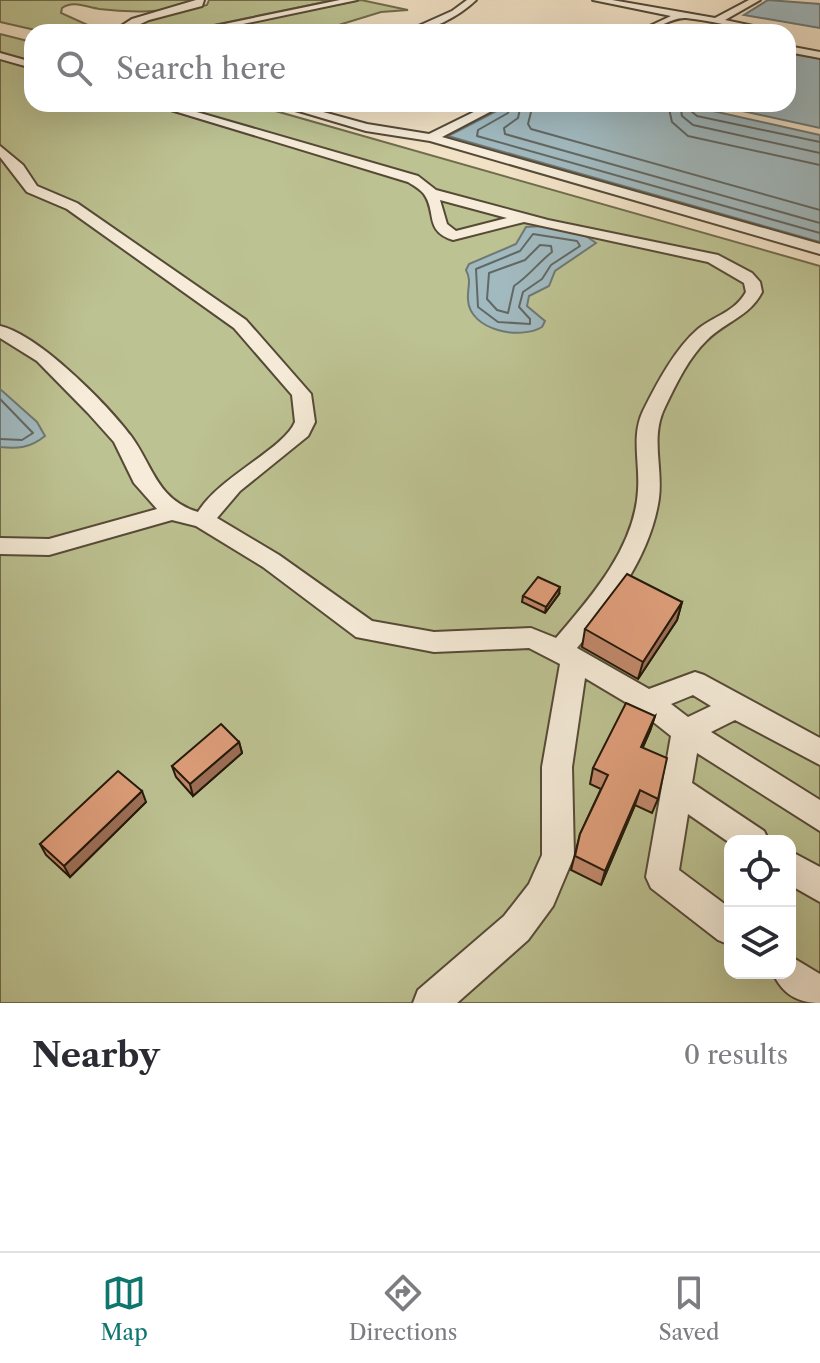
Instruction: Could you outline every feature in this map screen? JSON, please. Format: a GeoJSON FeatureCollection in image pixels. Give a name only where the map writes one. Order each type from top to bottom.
{"type":"FeatureCollection","features":[{"type":"Feature","properties":{"kind":"lane"},"geometry":{"type":"LineString","coordinates":[[130,24],[187,9],[199,4],[200,0]]}},
{"type":"Feature","properties":{"kind":"lane"},"geometry":{"type":"LineString","coordinates":[[232,24],[353,0]]}},
{"type":"Feature","properties":{"kind":"lane"},"geometry":{"type":"LineString","coordinates":[[429,24],[455,13],[472,0]]}},
{"type":"Feature","properties":{"kind":"lane"},"geometry":{"type":"LineString","coordinates":[[597,0],[733,24]]}},
{"type":"Feature","properties":{"kind":"lane"},"geometry":{"type":"LineString","coordinates":[[716,21],[756,0]]}},
{"type":"Feature","properties":{"kind":"lane"},"geometry":{"type":"LineString","coordinates":[[659,24],[681,15]]}},
{"type":"Feature","properties":{"kind":"lane"},"geometry":{"type":"LineString","coordinates":[[796,50],[820,55]]}},
{"type":"Feature","properties":{"kind":"lane"},"geometry":{"type":"LineString","coordinates":[[0,56],[24,63]]}},
{"type":"Feature","properties":{"kind":"lane"},"geometry":{"type":"LineString","coordinates":[[184,112],[413,179],[431,193],[523,218],[713,258],[752,282],[754,292],[735,316],[701,336],[652,412],[648,499],[638,531],[622,571],[567,656],[557,767],[558,856],[541,895],[516,928],[431,1003]]}},
{"type":"Feature","properties":{"kind":"lane"},"geometry":{"type":"LineString","coordinates":[[311,112],[366,127],[431,138],[820,249]]}},
{"type":"Feature","properties":{"kind":"lane"},"geometry":{"type":"LineString","coordinates":[[431,138],[483,112]]}},
{"type":"Feature","properties":{"kind":"lane"},"geometry":{"type":"LineString","coordinates":[[0,150],[18,168],[32,189],[72,206],[240,324],[301,394],[305,422],[301,432],[225,495],[204,521]]}},
{"type":"Feature","properties":{"kind":"lane"},"geometry":{"type":"LineString","coordinates":[[431,193],[440,226],[453,236],[523,218]]}},
{"type":"Feature","properties":{"kind":"lane"},"geometry":{"type":"LineString","coordinates":[[0,331],[43,357],[95,409],[123,440],[142,478],[172,512]]}},
{"type":"Feature","properties":{"kind":"lane"},"geometry":{"type":"LineString","coordinates":[[0,546],[49,547],[172,512],[204,521],[271,561],[365,630],[434,642],[531,638],[647,701],[686,731],[820,817]]}},
{"type":"Feature","properties":{"kind":"lane"},"geometry":{"type":"LineString","coordinates":[[647,701],[695,683],[820,752]]}},
{"type":"Feature","properties":{"kind":"lane"},"geometry":{"type":"LineString","coordinates":[[686,731],[736,707]]}},
{"type":"Feature","properties":{"kind":"lane"},"geometry":{"type":"LineString","coordinates":[[686,731],[662,877],[724,924]]}},
{"type":"Feature","properties":{"kind":"lane"},"geometry":{"type":"LineString","coordinates":[[675,788],[744,835]]}},
{"type":"Feature","properties":{"kind":"lane"},"geometry":{"type":"LineString","coordinates":[[796,870],[820,886]]}},
{"type":"Feature","properties":{"kind":"lane"},"geometry":{"type":"LineString","coordinates":[[796,978],[820,996]]}},
{"type":"Feature","properties":{"kind":"green space"},"geometry":{"type":"Polygon","coordinates":[[[0,0],[195,0],[175,8],[149,11],[109,10],[71,4],[62,8],[61,13],[85,24],[24,24],[24,27],[0,22],[0,0]]]}},
{"type":"Feature","properties":{"kind":"green space"},"geometry":{"type":"Polygon","coordinates":[[[209,0],[334,0],[218,24],[140,24],[207,5],[209,0]]]}},
{"type":"Feature","properties":{"kind":"green space"},"geometry":{"type":"Polygon","coordinates":[[[361,0],[408,10],[381,12],[342,24],[243,24],[361,0]]]}},
{"type":"Feature","properties":{"kind":"green space"},"geometry":{"type":"Polygon","coordinates":[[[0,34],[24,40],[24,112],[279,112],[820,266],[820,1003],[0,1003],[0,34]]]}},
{"type":"Feature","properties":{"kind":"water"},"geometry":{"type":"Polygon","coordinates":[[[768,0],[820,4],[820,28],[744,15],[768,0]]]}},
{"type":"Feature","properties":{"kind":"water"},"geometry":{"type":"Polygon","coordinates":[[[796,54],[820,58],[820,128],[747,112],[796,112],[796,54]]]}},
{"type":"Feature","properties":{"kind":"water"},"geometry":{"type":"Polygon","coordinates":[[[494,112],[718,112],[820,135],[820,242],[448,136],[494,112]]]}},
{"type":"Feature","properties":{"kind":"water"},"geometry":{"type":"Polygon","coordinates":[[[543,226],[583,234],[596,243],[555,271],[549,286],[529,296],[527,306],[545,321],[542,327],[522,333],[487,326],[471,311],[466,270],[469,264],[516,244],[526,227],[543,226]]]}},
{"type":"Feature","properties":{"kind":"water"},"geometry":{"type":"Polygon","coordinates":[[[0,389],[37,422],[45,436],[24,447],[0,447],[0,389]]]}},
{"type":"Feature","properties":{"kind":"building"},"geometry":{"type":"Polygon","coordinates":[[[627,574],[682,602],[643,662],[585,629],[627,574]]]}},
{"type":"Feature","properties":{"kind":"building"},"geometry":{"type":"Polygon","coordinates":[[[538,577],[560,587],[546,607],[523,596],[538,577]]]}},
{"type":"Feature","properties":{"kind":"building"},"geometry":{"type":"Polygon","coordinates":[[[626,703],[655,716],[641,747],[667,758],[658,799],[640,790],[605,871],[575,856],[580,834],[608,775],[593,768],[626,703]]]}},
{"type":"Feature","properties":{"kind":"building"},"geometry":{"type":"Polygon","coordinates":[[[221,724],[239,742],[190,784],[172,766],[221,724]]]}},
{"type":"Feature","properties":{"kind":"building"},"geometry":{"type":"Polygon","coordinates":[[[118,771],[142,791],[64,866],[40,844],[118,771]]]}}]}
